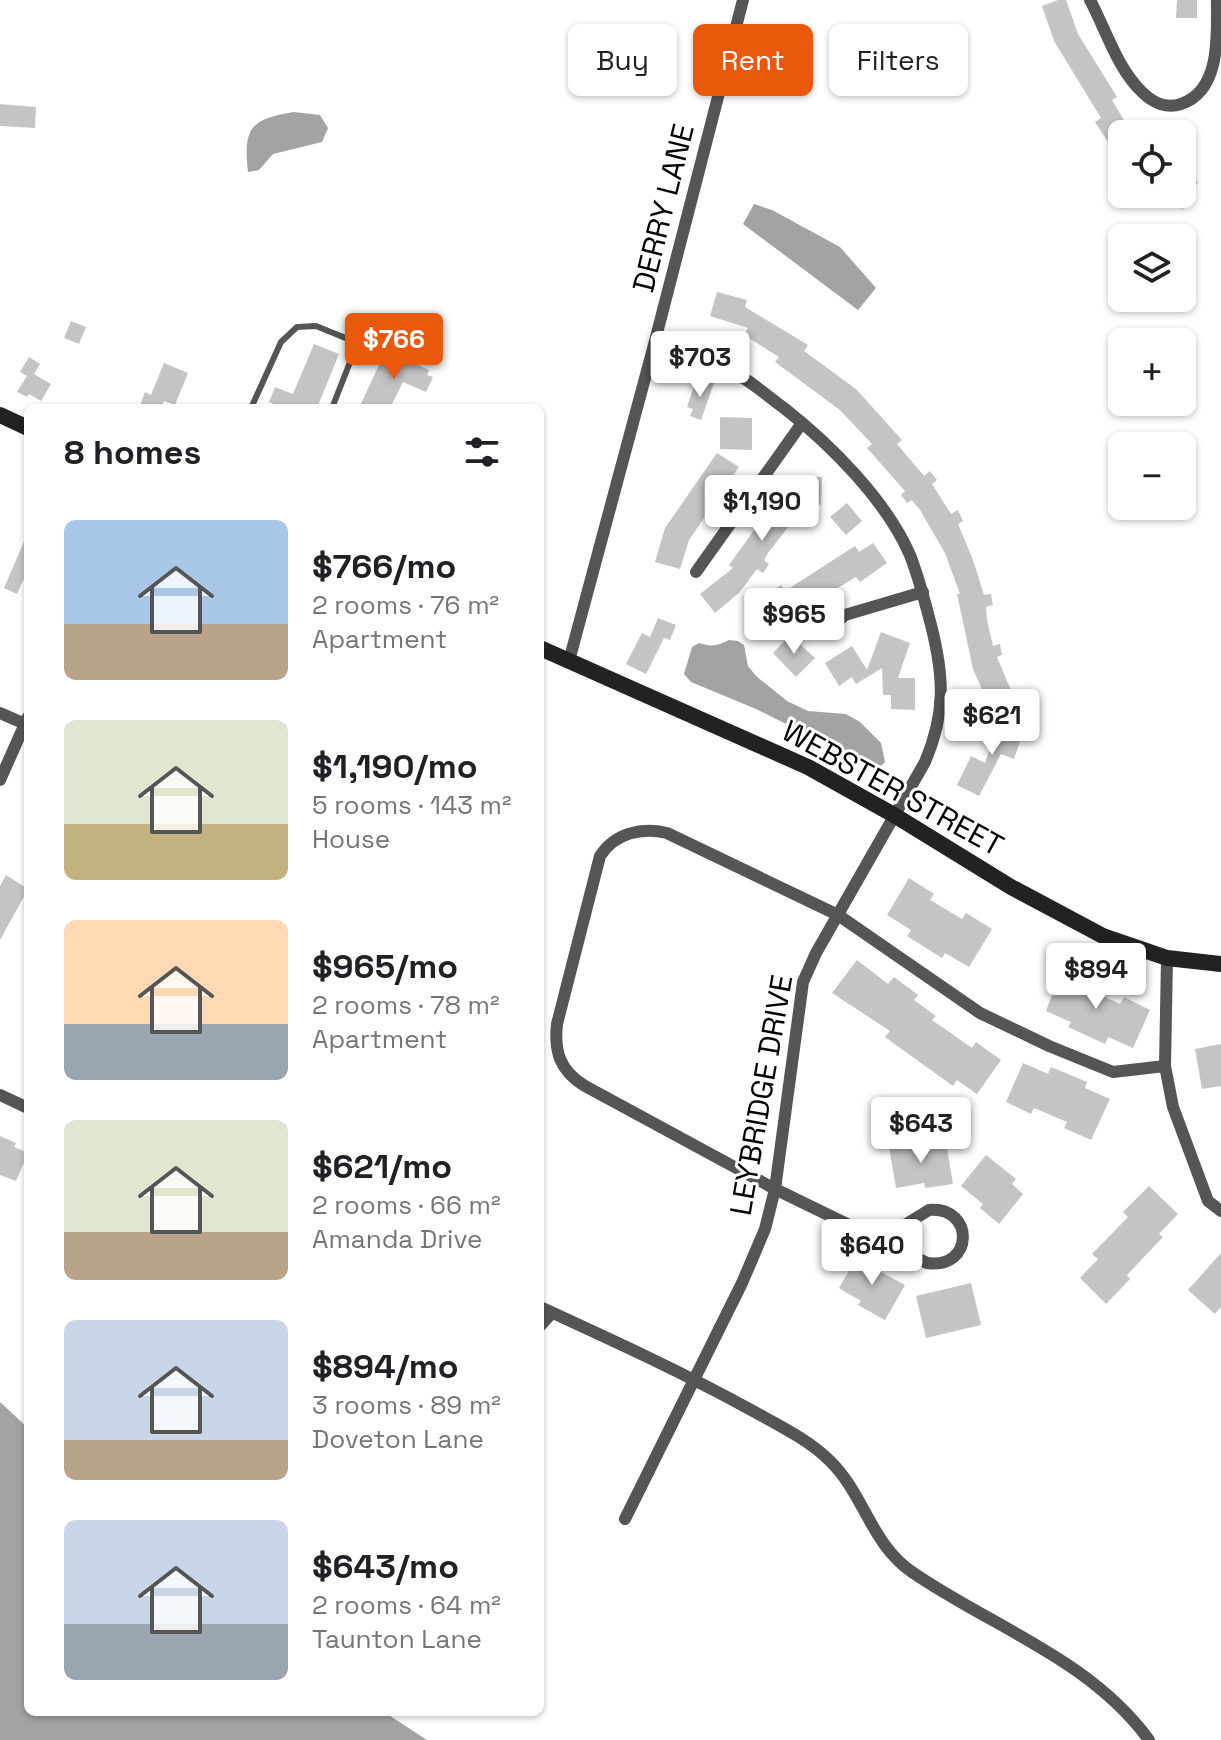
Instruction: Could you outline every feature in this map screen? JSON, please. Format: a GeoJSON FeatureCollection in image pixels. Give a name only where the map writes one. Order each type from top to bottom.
{"type":"FeatureCollection","features":[{"type":"Feature","properties":{"kind":"main road"},"geometry":{"type":"LineString","coordinates":[[0,415],[24,426]]}},
{"type":"Feature","properties":{"kind":"main road","name":"WEBSTER STREET"},"geometry":{"type":"LineString","coordinates":[[544,650],[808,767],[1057,914],[1103,936],[1167,958],[1221,964]]}},
{"type":"Feature","properties":{"kind":"street","name":"DERRY LANE"},"geometry":{"type":"LineString","coordinates":[[569,661],[743,0]]}},
{"type":"Feature","properties":{"kind":"street"},"geometry":{"type":"LineString","coordinates":[[1090,0],[1132,80],[1157,104],[1175,106],[1191,101],[1204,90],[1211,74],[1217,0]]}},
{"type":"Feature","properties":{"kind":"street","name":"LEYBRIDGE DRIVE"},"geometry":{"type":"LineString","coordinates":[[625,1519],[755,1256],[771,1209],[799,997],[809,966],[925,762],[940,717],[940,665],[923,592],[909,554],[878,503],[822,440],[755,386],[724,367],[655,341]]}},
{"type":"Feature","properties":{"kind":"street"},"geometry":{"type":"LineString","coordinates":[[696,572],[802,423]]}},
{"type":"Feature","properties":{"kind":"street"},"geometry":{"type":"LineString","coordinates":[[829,629],[845,615],[923,592]]}},
{"type":"Feature","properties":{"kind":"street"},"geometry":{"type":"LineString","coordinates":[[0,713],[24,719]]}},
{"type":"Feature","properties":{"kind":"street"},"geometry":{"type":"LineString","coordinates":[[0,780],[24,725]]}},
{"type":"Feature","properties":{"kind":"street"},"geometry":{"type":"LineString","coordinates":[[880,1240],[929,1210],[946,1211],[963,1231],[963,1241],[954,1258],[936,1265],[927,1263],[775,1189],[576,1081],[559,1060],[557,1024],[600,856],[618,838],[643,830],[667,833],[838,915],[980,1013],[1049,1046],[1113,1072],[1165,1066]]}},
{"type":"Feature","properties":{"kind":"street"},"geometry":{"type":"LineString","coordinates":[[1167,958],[1165,1066],[1173,1107],[1208,1201],[1221,1211]]}},
{"type":"Feature","properties":{"kind":"street"},"geometry":{"type":"LineString","coordinates":[[0,1095],[24,1106]]}},
{"type":"Feature","properties":{"kind":"street"},"geometry":{"type":"LineString","coordinates":[[546,1310],[694,1378],[792,1433],[830,1460],[843,1476],[881,1543],[899,1562],[1062,1659],[1130,1717],[1149,1740]]}},
{"type":"Feature","properties":{"kind":"lane"},"geometry":{"type":"LineString","coordinates":[[253,404],[281,342],[297,327],[316,326],[348,339],[354,352],[334,404]]}},
{"type":"Feature","properties":{"kind":"shaded area"},"geometry":{"type":"Polygon","coordinates":[[[294,112],[320,115],[328,128],[322,142],[273,154],[259,170],[248,172],[247,145],[253,128],[268,118],[294,112]]]}},
{"type":"Feature","properties":{"kind":"shaded area"},"geometry":{"type":"Polygon","coordinates":[[[754,204],[772,210],[840,247],[876,288],[858,310],[743,224],[754,204]]]}},
{"type":"Feature","properties":{"kind":"shaded area"},"geometry":{"type":"Polygon","coordinates":[[[729,640],[744,645],[748,666],[787,701],[808,711],[846,714],[860,722],[881,743],[885,762],[879,768],[871,766],[756,709],[691,682],[684,674],[692,647],[699,643],[714,645],[729,640]]]}},
{"type":"Feature","properties":{"kind":"shaded area"},"geometry":{"type":"Polygon","coordinates":[[[0,1402],[24,1424],[24,1716],[390,1716],[427,1740],[0,1740],[0,1402]]]}},
{"type":"Feature","properties":{"kind":"building"},"geometry":{"type":"Polygon","coordinates":[[[1066,0],[1078,34],[1117,97],[1112,100],[1124,120],[1108,120],[1108,142],[1095,122],[1101,118],[1054,41],[1042,6],[1066,0]]]}},
{"type":"Feature","properties":{"kind":"building"},"geometry":{"type":"Polygon","coordinates":[[[1177,0],[1197,0],[1197,18],[1176,18],[1177,0]]]}},
{"type":"Feature","properties":{"kind":"building"},"geometry":{"type":"Polygon","coordinates":[[[0,104],[36,107],[35,128],[0,126],[0,104]]]}},
{"type":"Feature","properties":{"kind":"building"},"geometry":{"type":"Polygon","coordinates":[[[717,292],[747,300],[745,307],[808,345],[804,351],[856,389],[902,440],[897,444],[924,476],[930,471],[937,480],[932,484],[951,514],[958,510],[963,521],[958,524],[984,595],[991,594],[993,605],[986,607],[993,646],[1000,644],[1002,655],[997,657],[1016,702],[992,712],[973,669],[957,594],[960,594],[945,553],[920,510],[912,500],[907,503],[901,495],[905,491],[867,448],[872,444],[840,410],[775,362],[779,357],[744,335],[748,328],[710,316],[717,292]]]}},
{"type":"Feature","properties":{"kind":"building"},"geometry":{"type":"Polygon","coordinates":[[[71,321],[86,327],[79,344],[64,338],[71,321]]]}},
{"type":"Feature","properties":{"kind":"building"},"geometry":{"type":"Polygon","coordinates":[[[314,344],[339,354],[319,404],[269,402],[275,387],[293,394],[314,344]]]}},
{"type":"Feature","properties":{"kind":"building"},"geometry":{"type":"Polygon","coordinates":[[[386,350],[429,370],[427,375],[433,377],[426,392],[403,382],[392,404],[361,404],[386,350]]]}},
{"type":"Feature","properties":{"kind":"building"},"geometry":{"type":"Polygon","coordinates":[[[29,357],[40,364],[34,374],[51,384],[41,401],[17,392],[27,376],[20,372],[29,357]]]}},
{"type":"Feature","properties":{"kind":"building"},"geometry":{"type":"Polygon","coordinates":[[[164,363],[188,373],[175,404],[164,401],[163,404],[140,404],[145,392],[151,395],[164,363]]]}},
{"type":"Feature","properties":{"kind":"building"},"geometry":{"type":"Polygon","coordinates":[[[704,379],[714,383],[701,420],[690,416],[693,409],[687,407],[695,383],[702,385],[704,379]]]}},
{"type":"Feature","properties":{"kind":"building"},"geometry":{"type":"Polygon","coordinates":[[[720,417],[752,418],[752,450],[720,449],[720,417]]]}},
{"type":"Feature","properties":{"kind":"building"},"geometry":{"type":"Polygon","coordinates":[[[717,453],[739,467],[689,540],[680,569],[655,562],[665,528],[717,453]]]}},
{"type":"Feature","properties":{"kind":"building"},"geometry":{"type":"Polygon","coordinates":[[[791,477],[822,477],[821,506],[808,491],[808,510],[802,509],[768,553],[764,560],[769,564],[763,573],[757,569],[739,593],[715,613],[700,594],[733,568],[729,565],[773,504],[790,516],[791,477]]]}},
{"type":"Feature","properties":{"kind":"building"},"geometry":{"type":"Polygon","coordinates":[[[847,503],[862,521],[846,535],[830,517],[847,503]]]}},
{"type":"Feature","properties":{"kind":"building"},"geometry":{"type":"Polygon","coordinates":[[[24,541],[24,579],[17,594],[4,588],[24,541]]]}},
{"type":"Feature","properties":{"kind":"building"},"geometry":{"type":"Polygon","coordinates":[[[873,543],[887,563],[860,582],[856,577],[806,607],[800,612],[804,617],[796,623],[792,618],[780,626],[765,606],[776,598],[774,590],[781,585],[785,591],[855,546],[859,552],[873,543]]]}},
{"type":"Feature","properties":{"kind":"building"},"geometry":{"type":"Polygon","coordinates":[[[658,618],[676,625],[670,640],[664,638],[646,674],[626,664],[642,633],[650,637],[658,618]]]}},
{"type":"Feature","properties":{"kind":"building"},"geometry":{"type":"Polygon","coordinates":[[[881,632],[910,643],[898,678],[915,678],[915,710],[891,709],[891,695],[883,695],[882,668],[856,684],[852,677],[839,686],[825,663],[852,646],[867,670],[881,632]]]}},
{"type":"Feature","properties":{"kind":"building"},"geometry":{"type":"Polygon","coordinates":[[[790,635],[815,658],[796,677],[773,653],[790,635]]]}},
{"type":"Feature","properties":{"kind":"building"},"geometry":{"type":"Polygon","coordinates":[[[1000,720],[1024,728],[1022,736],[1014,759],[1001,754],[979,796],[957,785],[971,756],[985,763],[1000,720]]]}},
{"type":"Feature","properties":{"kind":"building"},"geometry":{"type":"Polygon","coordinates":[[[6,875],[24,886],[24,896],[0,940],[0,886],[6,875]]]}},
{"type":"Feature","properties":{"kind":"building"},"geometry":{"type":"Polygon","coordinates":[[[909,878],[934,894],[930,900],[962,919],[966,913],[992,929],[969,967],[945,953],[942,958],[907,936],[911,930],[887,915],[909,878]]]}},
{"type":"Feature","properties":{"kind":"building"},"geometry":{"type":"Polygon","coordinates":[[[857,960],[888,984],[894,977],[918,995],[914,1000],[936,1016],[932,1020],[972,1048],[976,1042],[1001,1060],[977,1094],[957,1080],[953,1086],[885,1037],[890,1031],[832,993],[857,960]]]}},
{"type":"Feature","properties":{"kind":"building"},"geometry":{"type":"Polygon","coordinates":[[[1062,968],[1091,982],[1088,989],[1120,1004],[1124,997],[1150,1010],[1133,1048],[1108,1037],[1105,1044],[1068,1027],[1071,1022],[1046,1011],[1062,968]]]}},
{"type":"Feature","properties":{"kind":"building"},"geometry":{"type":"Polygon","coordinates":[[[1221,1044],[1221,1086],[1202,1089],[1195,1049],[1221,1044]]]}},
{"type":"Feature","properties":{"kind":"building"},"geometry":{"type":"Polygon","coordinates":[[[1023,1063],[1048,1074],[1051,1067],[1087,1082],[1085,1088],[1110,1099],[1091,1140],[1064,1128],[1067,1122],[1034,1108],[1031,1114],[1006,1102],[1023,1063]]]}},
{"type":"Feature","properties":{"kind":"building"},"geometry":{"type":"Polygon","coordinates":[[[0,1136],[16,1143],[14,1147],[24,1151],[24,1162],[16,1181],[0,1175],[0,1136]]]}},
{"type":"Feature","properties":{"kind":"building"},"geometry":{"type":"Polygon","coordinates":[[[919,1142],[920,1147],[946,1142],[953,1184],[925,1188],[924,1183],[896,1188],[889,1147],[919,1142]]]}},
{"type":"Feature","properties":{"kind":"building"},"geometry":{"type":"Polygon","coordinates":[[[986,1155],[1016,1179],[1012,1184],[1023,1194],[999,1224],[980,1208],[983,1204],[961,1186],[986,1155]]]}},
{"type":"Feature","properties":{"kind":"building"},"geometry":{"type":"Polygon","coordinates":[[[1149,1186],[1178,1214],[1159,1234],[1163,1237],[1127,1275],[1130,1279],[1106,1304],[1080,1278],[1098,1259],[1092,1254],[1128,1217],[1123,1212],[1149,1186]]]}},
{"type":"Feature","properties":{"kind":"building"},"geometry":{"type":"Polygon","coordinates":[[[859,1253],[884,1267],[881,1272],[905,1285],[885,1320],[858,1305],[861,1301],[839,1288],[859,1253]]]}},
{"type":"Feature","properties":{"kind":"building"},"geometry":{"type":"Polygon","coordinates":[[[1221,1253],[1221,1307],[1215,1314],[1188,1290],[1221,1253]]]}},
{"type":"Feature","properties":{"kind":"building"},"geometry":{"type":"Polygon","coordinates":[[[971,1283],[981,1325],[926,1338],[916,1296],[971,1283]]]}}]}
